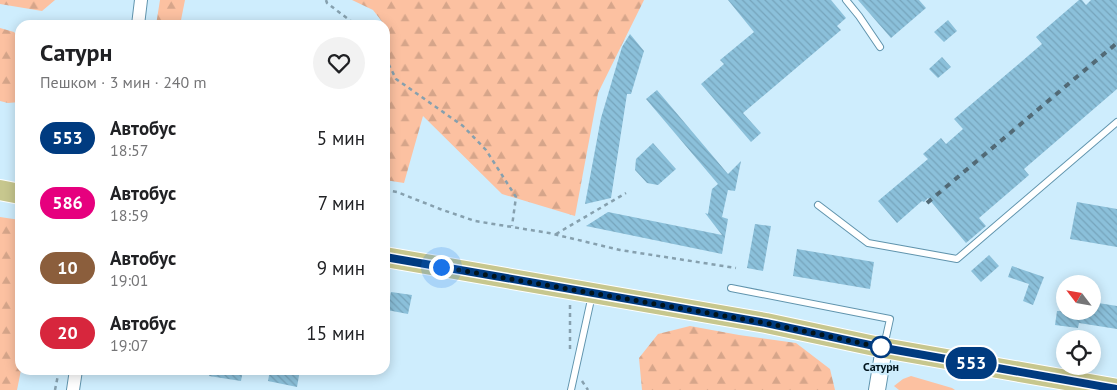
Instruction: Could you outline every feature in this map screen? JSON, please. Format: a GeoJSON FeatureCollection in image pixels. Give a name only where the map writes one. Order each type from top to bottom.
{"type":"FeatureCollection","features":[{"type":"Feature","properties":{"kind":"main road"},"geometry":{"type":"LineString","coordinates":[[0,190],[15,193]]}},
{"type":"Feature","properties":{"kind":"main road"},"geometry":{"type":"LineString","coordinates":[[390,258],[766,323],[884,348],[1117,389]]}},
{"type":"Feature","properties":{"kind":"street"},"geometry":{"type":"LineString","coordinates":[[139,20],[141,0]]}},
{"type":"Feature","properties":{"kind":"street"},"geometry":{"type":"LineString","coordinates":[[877,390],[884,348]]}},
{"type":"Feature","properties":{"kind":"street"},"geometry":{"type":"LineString","coordinates":[[73,390],[75,375]]}},
{"type":"Feature","properties":{"kind":"lane"},"geometry":{"type":"LineString","coordinates":[[846,0],[880,47]]}},
{"type":"Feature","properties":{"kind":"lane"},"geometry":{"type":"LineString","coordinates":[[818,205],[868,243],[957,259],[1117,122]]}},
{"type":"Feature","properties":{"kind":"lane"},"geometry":{"type":"LineString","coordinates":[[731,288],[890,319],[884,348]]}},
{"type":"Feature","properties":{"kind":"lane"},"geometry":{"type":"LineString","coordinates":[[571,390],[592,294]]}},
{"type":"Feature","properties":{"kind":"path"},"geometry":{"type":"LineString","coordinates":[[326,0],[327,3],[349,20]]}},
{"type":"Feature","properties":{"kind":"path"},"geometry":{"type":"LineString","coordinates":[[390,67],[396,79],[463,126],[486,150],[516,197],[512,226]]}},
{"type":"Feature","properties":{"kind":"path"},"geometry":{"type":"LineString","coordinates":[[390,191],[475,221],[512,226],[620,250],[736,268]]}},
{"type":"Feature","properties":{"kind":"path"},"geometry":{"type":"LineString","coordinates":[[556,234],[626,193]]}},
{"type":"Feature","properties":{"kind":"path"},"geometry":{"type":"LineString","coordinates":[[55,390],[58,375]]}},
{"type":"Feature","properties":{"kind":"green space"},"geometry":{"type":"Polygon","coordinates":[[[0,0],[55,0],[42,11],[0,4],[0,0]]]}},
{"type":"Feature","properties":{"kind":"green space"},"geometry":{"type":"Polygon","coordinates":[[[160,0],[185,0],[181,20],[157,20],[160,0]]]}},
{"type":"Feature","properties":{"kind":"green space"},"geometry":{"type":"Polygon","coordinates":[[[352,0],[644,0],[598,93],[575,216],[502,194],[423,116],[404,183],[390,181],[390,20],[381,20],[373,10],[352,0]]]}},
{"type":"Feature","properties":{"kind":"green space"},"geometry":{"type":"Polygon","coordinates":[[[0,28],[15,33],[15,102],[0,101],[0,28]]]}},
{"type":"Feature","properties":{"kind":"green space"},"geometry":{"type":"Polygon","coordinates":[[[0,217],[15,219],[15,375],[20,375],[17,390],[0,390],[0,217]]]}},
{"type":"Feature","properties":{"kind":"green space"},"geometry":{"type":"Polygon","coordinates":[[[690,326],[796,343],[830,369],[835,390],[642,390],[639,358],[658,334],[690,326]]]}},
{"type":"Feature","properties":{"kind":"green space"},"geometry":{"type":"Polygon","coordinates":[[[911,376],[955,390],[899,390],[894,386],[911,376]]]}},
{"type":"Feature","properties":{"kind":"building"},"geometry":{"type":"Polygon","coordinates":[[[728,0],[831,0],[846,18],[837,26],[841,30],[743,113],[761,133],[751,142],[701,84],[724,64],[720,60],[754,32],[728,0]]]}},
{"type":"Feature","properties":{"kind":"building"},"geometry":{"type":"Polygon","coordinates":[[[858,0],[919,0],[926,8],[891,38],[858,0]]]}},
{"type":"Feature","properties":{"kind":"building"},"geometry":{"type":"Polygon","coordinates":[[[1079,0],[1082,0],[1086,5],[1091,0],[1117,0],[1117,89],[1024,169],[1029,175],[979,218],[986,226],[966,243],[928,198],[897,223],[878,201],[928,159],[923,154],[941,138],[946,144],[963,129],[954,119],[1042,44],[1036,37],[1079,0]]]}},
{"type":"Feature","properties":{"kind":"building"},"geometry":{"type":"Polygon","coordinates":[[[948,20],[957,31],[944,42],[934,32],[948,20]]]}},
{"type":"Feature","properties":{"kind":"building"},"geometry":{"type":"Polygon","coordinates":[[[630,34],[644,51],[631,94],[627,94],[611,198],[585,204],[601,118],[622,47],[630,34]]]}},
{"type":"Feature","properties":{"kind":"building"},"geometry":{"type":"Polygon","coordinates":[[[942,57],[951,67],[938,78],[929,69],[942,57]]]}},
{"type":"Feature","properties":{"kind":"building"},"geometry":{"type":"Polygon","coordinates":[[[657,90],[728,174],[741,161],[735,191],[728,190],[722,217],[728,219],[722,254],[586,226],[608,212],[722,235],[705,213],[708,214],[712,189],[718,184],[646,99],[657,90]]]}},
{"type":"Feature","properties":{"kind":"building"},"geometry":{"type":"Polygon","coordinates":[[[653,143],[676,169],[658,185],[647,183],[635,170],[636,159],[653,143]]]}},
{"type":"Feature","properties":{"kind":"building"},"geometry":{"type":"Polygon","coordinates":[[[1077,202],[1117,209],[1117,247],[1070,239],[1077,202]]]}},
{"type":"Feature","properties":{"kind":"building"},"geometry":{"type":"Polygon","coordinates":[[[755,224],[771,226],[763,271],[747,268],[755,224]]]}},
{"type":"Feature","properties":{"kind":"building"},"geometry":{"type":"Polygon","coordinates":[[[797,249],[874,262],[870,289],[793,276],[797,249]]]}},
{"type":"Feature","properties":{"kind":"building"},"geometry":{"type":"Polygon","coordinates":[[[989,255],[999,266],[981,282],[971,271],[989,255]]]}},
{"type":"Feature","properties":{"kind":"building"},"geometry":{"type":"Polygon","coordinates":[[[1012,266],[1044,277],[1033,305],[1023,301],[1029,284],[1008,277],[1012,266]]]}},
{"type":"Feature","properties":{"kind":"building"},"geometry":{"type":"Polygon","coordinates":[[[391,292],[412,295],[408,314],[390,311],[391,292]]]}},
{"type":"Feature","properties":{"kind":"building"},"geometry":{"type":"Polygon","coordinates":[[[1101,303],[1117,306],[1117,329],[1079,323],[1078,328],[1055,325],[1056,318],[1056,320],[1101,320],[1101,303]]]}},
{"type":"Feature","properties":{"kind":"building"},"geometry":{"type":"Polygon","coordinates":[[[209,375],[242,375],[241,381],[209,375]]]}},
{"type":"Feature","properties":{"kind":"building"},"geometry":{"type":"Polygon","coordinates":[[[269,375],[299,375],[297,387],[268,381],[269,375]]]}},
{"type":"Feature","properties":{"kind":"railway"},"geometry":{"type":"LineString","coordinates":[[927,203],[1117,43]]}},
{"type":"Feature","properties":{"kind":"bus line","name":"553"},"geometry":{"type":"LineString","coordinates":[[390,258],[766,323],[884,348],[1117,389]]}},
{"type":"Feature","properties":{"kind":"place","name":"Сатурн"},"geometry":{"type":"Point","coordinates":[881,347]}},
{"type":"Feature","properties":{"kind":"route"},"geometry":{"type":"LineString","coordinates":[[441,267],[766,323],[884,348],[881,347]]}}]}
